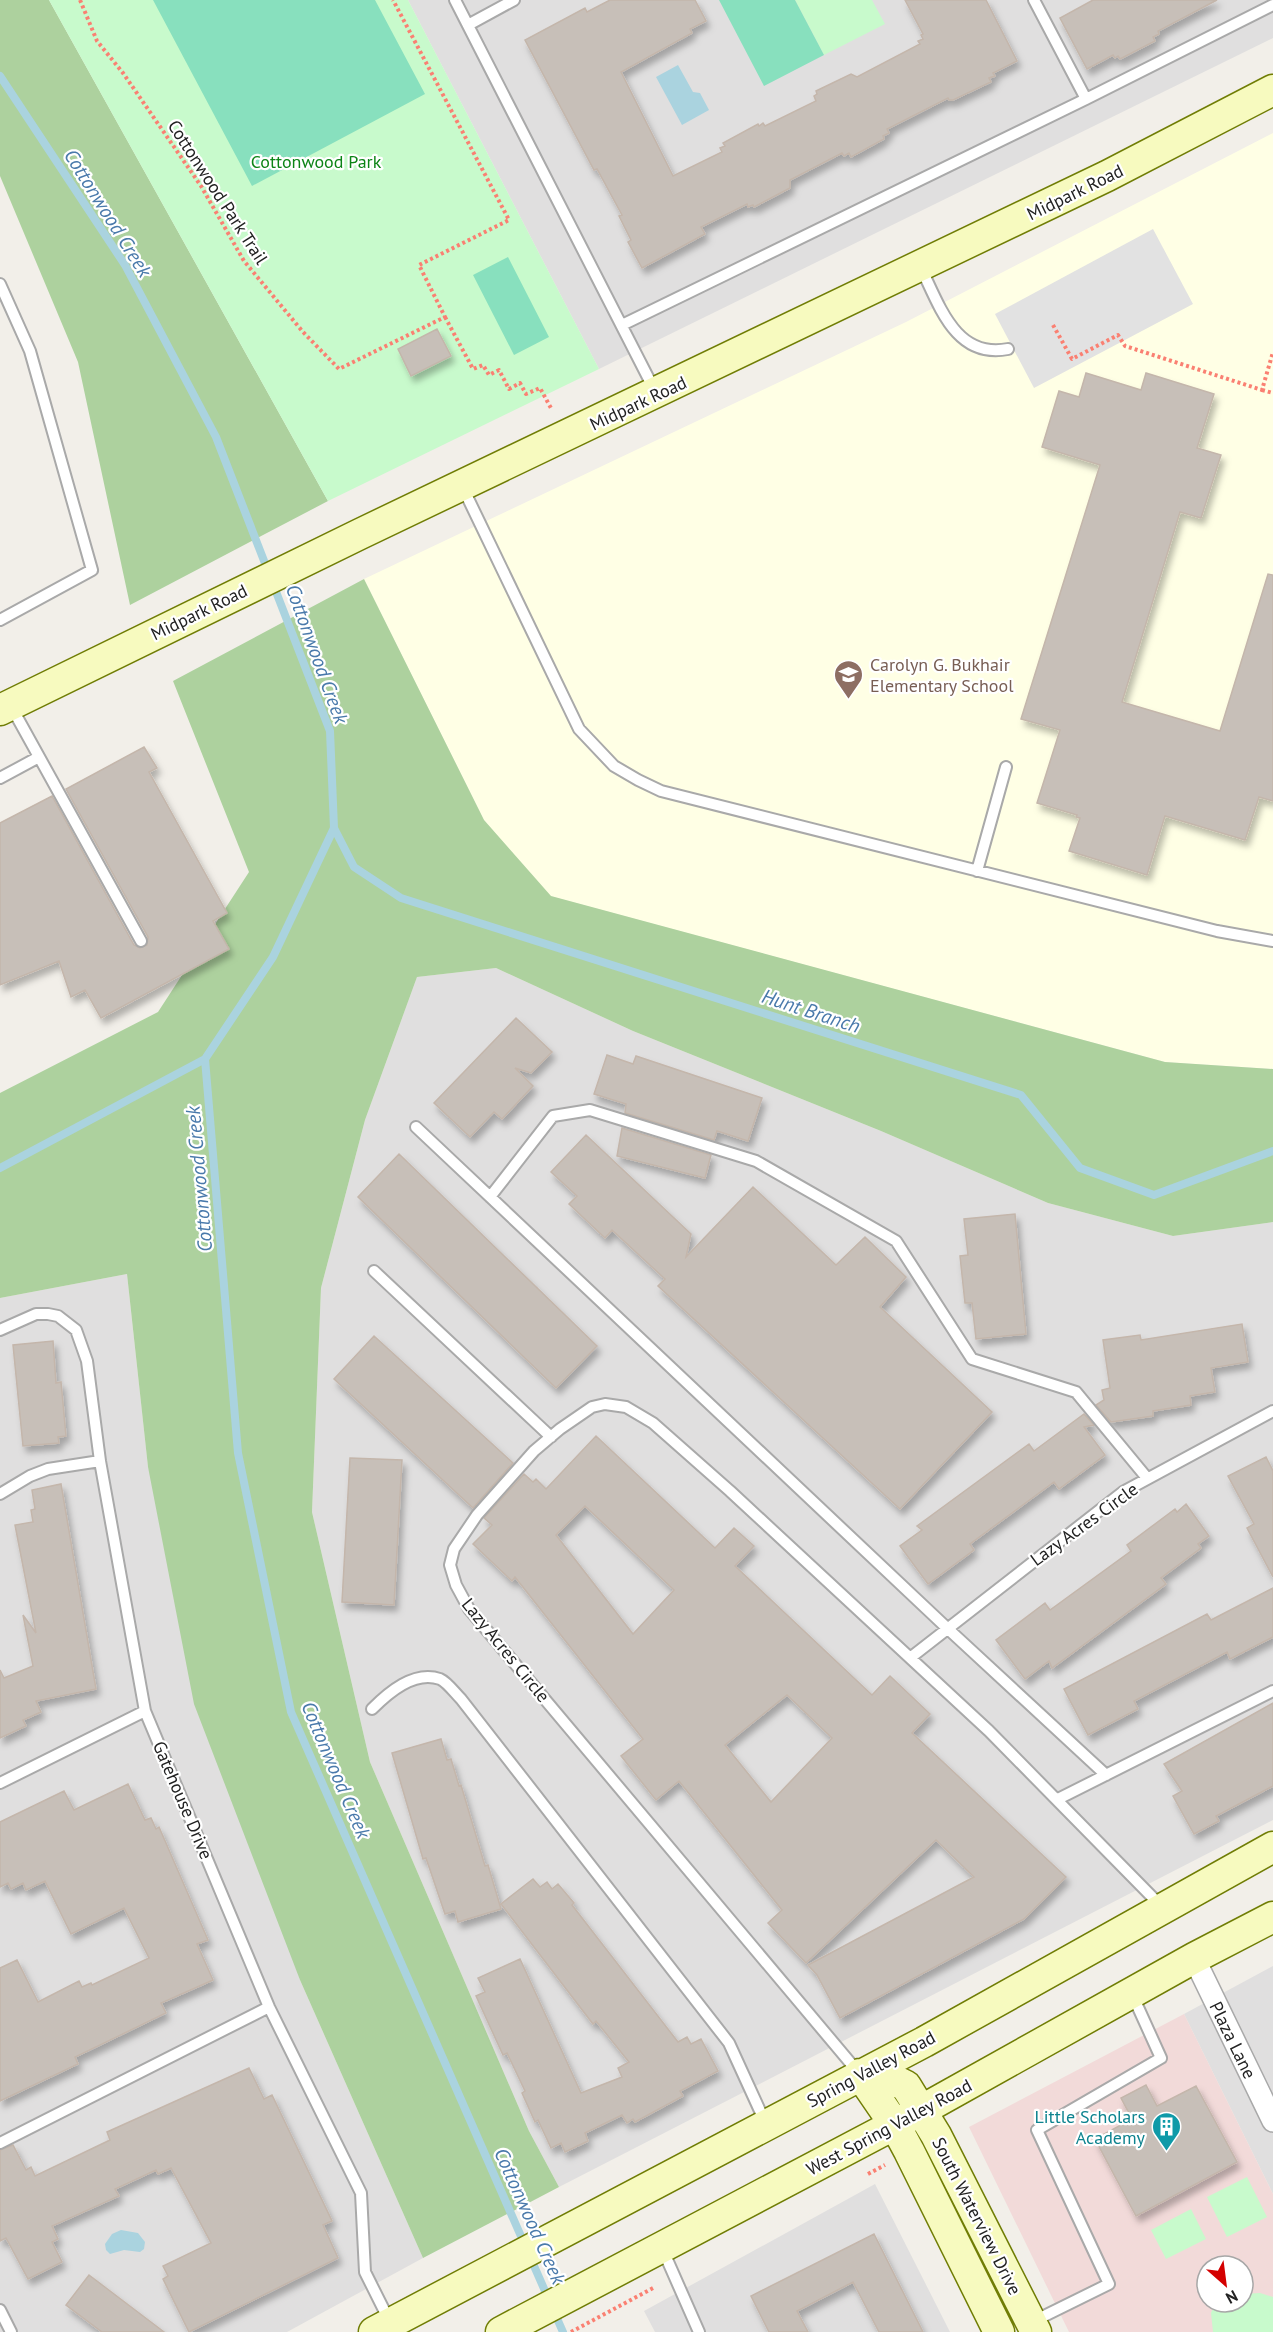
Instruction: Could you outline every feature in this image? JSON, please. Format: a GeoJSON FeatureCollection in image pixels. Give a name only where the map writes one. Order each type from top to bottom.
{"type":"FeatureCollection","features":[{"type":"Feature","properties":{"kind":"street","name":"Midpark Road"},"geometry":{"type":"LineString","coordinates":[[5,707],[360,534],[920,267],[1107,176],[1273,90]]}},
{"type":"Feature","properties":{"kind":"street","name":"Spring Valley Road"},"geometry":{"type":"LineString","coordinates":[[383,2328],[924,2042],[1273,1847]]}},
{"type":"Feature","properties":{"kind":"street","name":"West Spring Valley Road"},"geometry":{"type":"LineString","coordinates":[[501,2332],[895,2125],[1194,1958],[1273,1917]]}},
{"type":"Feature","properties":{"kind":"street","name":"Plaza Lane"},"geometry":{"type":"LineString","coordinates":[[1194,1958],[1273,2121]]}},
{"type":"Feature","properties":{"kind":"street","name":"South Waterview Drive"},"geometry":{"type":"LineString","coordinates":[[860,2074],[888,2077],[906,2086],[922,2110],[1034,2327]]}},
{"type":"Feature","properties":{"kind":"street","name":"South Waterview Drive"},"geometry":{"type":"LineString","coordinates":[[860,2074],[895,2125],[999,2332]]}},
{"type":"Feature","properties":{"kind":"lane"},"geometry":{"type":"LineString","coordinates":[[455,0],[656,394]]}},
{"type":"Feature","properties":{"kind":"lane"},"geometry":{"type":"LineString","coordinates":[[468,25],[514,0]]}},
{"type":"Feature","properties":{"kind":"lane"},"geometry":{"type":"LineString","coordinates":[[1034,0],[1086,99]]}},
{"type":"Feature","properties":{"kind":"lane"},"geometry":{"type":"LineString","coordinates":[[622,325],[1086,99],[1273,5]]}},
{"type":"Feature","properties":{"kind":"lane"},"geometry":{"type":"LineString","coordinates":[[920,267],[954,331],[964,342],[977,349],[992,352],[1008,349]]}},
{"type":"Feature","properties":{"kind":"lane"},"geometry":{"type":"LineString","coordinates":[[0,284],[30,351],[92,570],[0,620]]}},
{"type":"Feature","properties":{"kind":"lane"},"geometry":{"type":"LineString","coordinates":[[462,486],[579,729],[614,766],[638,780],[661,791],[1217,931],[1273,941]]}},
{"type":"Feature","properties":{"kind":"lane"},"geometry":{"type":"LineString","coordinates":[[5,707],[39,757],[141,941]]}},
{"type":"Feature","properties":{"kind":"lane"},"geometry":{"type":"LineString","coordinates":[[0,778],[39,757]]}},
{"type":"Feature","properties":{"kind":"lane"},"geometry":{"type":"LineString","coordinates":[[977,871],[1006,766]]}},
{"type":"Feature","properties":{"kind":"lane"},"geometry":{"type":"LineString","coordinates":[[490,1197],[553,1116],[590,1110],[756,1161],[896,1241],[972,1359],[1076,1392],[1147,1478]]}},
{"type":"Feature","properties":{"kind":"lane"},"geometry":{"type":"LineString","coordinates":[[416,1127],[1106,1775]]}},
{"type":"Feature","properties":{"kind":"lane"},"geometry":{"type":"LineString","coordinates":[[374,1271],[550,1437]]}},
{"type":"Feature","properties":{"kind":"lane","name":"Gatehouse Drive"},"geometry":{"type":"LineString","coordinates":[[0,1330],[36,1314],[58,1316],[76,1330],[87,1361],[100,1461],[145,1711],[269,2007],[361,2193],[364,2272],[383,2328]]}},
{"type":"Feature","properties":{"kind":"lane","name":"Lazy Acres Circle"},"geometry":{"type":"LineString","coordinates":[[860,2074],[469,1609],[456,1585],[450,1565],[454,1549],[477,1515],[534,1451],[592,1407],[605,1404],[626,1407],[653,1423],[730,1491],[989,1731],[1058,1799],[1162,1908]]}},
{"type":"Feature","properties":{"kind":"lane","name":"Lazy Acres Circle"},"geometry":{"type":"LineString","coordinates":[[910,1658],[1122,1492],[1273,1411]]}},
{"type":"Feature","properties":{"kind":"lane"},"geometry":{"type":"LineString","coordinates":[[0,1494],[30,1476],[48,1469],[100,1461]]}},
{"type":"Feature","properties":{"kind":"lane"},"geometry":{"type":"LineString","coordinates":[[372,1709],[390,1691],[422,1677],[441,1679],[460,1699],[729,2043],[766,2124]]}},
{"type":"Feature","properties":{"kind":"lane"},"geometry":{"type":"LineString","coordinates":[[1058,1799],[1273,1691]]}},
{"type":"Feature","properties":{"kind":"lane"},"geometry":{"type":"LineString","coordinates":[[0,1783],[145,1711]]}},
{"type":"Feature","properties":{"kind":"lane"},"geometry":{"type":"LineString","coordinates":[[1034,2327],[1109,2284],[1037,2130],[1161,2058],[1132,1994]]}},
{"type":"Feature","properties":{"kind":"lane"},"geometry":{"type":"LineString","coordinates":[[0,2143],[269,2007]]}},
{"type":"Feature","properties":{"kind":"lane"},"geometry":{"type":"LineString","coordinates":[[662,2248],[699,2332]]}},
{"type":"Feature","properties":{"kind":"lane"},"geometry":{"type":"LineString","coordinates":[[0,2310],[11,2332]]}},
{"type":"Feature","properties":{"kind":"path","name":"Cottonwood Park Trail"},"geometry":{"type":"LineString","coordinates":[[80,0],[97,42],[123,73],[201,186],[244,261],[303,332],[339,369],[445,317]]}},
{"type":"Feature","properties":{"kind":"path"},"geometry":{"type":"LineString","coordinates":[[393,0],[509,220],[419,265],[473,369],[483,365],[489,375],[499,370],[508,389],[520,383],[526,394],[540,388],[554,413]]}},
{"type":"Feature","properties":{"kind":"path"},"geometry":{"type":"LineString","coordinates":[[1053,325],[1072,359],[1118,335],[1125,346],[1273,393]]}},
{"type":"Feature","properties":{"kind":"path"},"geometry":{"type":"LineString","coordinates":[[1262,390],[1273,352]]}},
{"type":"Feature","properties":{"kind":"path"},"geometry":{"type":"LineString","coordinates":[[571,2332],[641,2295]]}},
{"type":"Feature","properties":{"kind":"shaded area"},"geometry":{"type":"Polygon","coordinates":[[[408,0],[1273,0],[1273,38],[599,369],[408,0]]]}},
{"type":"Feature","properties":{"kind":"shaded area","name":"Carolyn G. Bukhair Elementary School"},"geometry":{"type":"Polygon","coordinates":[[[1273,133],[1273,1069],[1165,1062],[550,896],[484,820],[364,579],[906,322],[1273,133]]]}},
{"type":"Feature","properties":{"kind":"shaded area"},"geometry":{"type":"Polygon","coordinates":[[[1153,229],[1193,304],[1034,388],[995,314],[1153,229]]]}},
{"type":"Feature","properties":{"kind":"shaded area"},"geometry":{"type":"Polygon","coordinates":[[[496,968],[633,1031],[881,1131],[1048,1203],[1173,1236],[1273,1222],[1273,1820],[559,2187],[529,2131],[370,1762],[312,1512],[321,1288],[365,1120],[417,977],[496,968]]]}},
{"type":"Feature","properties":{"kind":"shaded area"},"geometry":{"type":"Polygon","coordinates":[[[127,1274],[148,1467],[300,1980],[423,2258],[287,2332],[0,2332],[0,1298],[127,1274]]]}},
{"type":"Feature","properties":{"kind":"shaded area"},"geometry":{"type":"Polygon","coordinates":[[[1273,1966],[1273,2194],[1184,2014],[1273,1966]]]}},
{"type":"Feature","properties":{"kind":"shaded area"},"geometry":{"type":"Polygon","coordinates":[[[1184,2014],[1273,2194],[1273,2332],[1069,2332],[969,2127],[1184,2014]]]}},
{"type":"Feature","properties":{"kind":"shaded area"},"geometry":{"type":"Polygon","coordinates":[[[875,2184],[950,2332],[655,2332],[644,2311],[875,2184]]]}},
{"type":"Feature","properties":{"kind":"green space"},"geometry":{"type":"Polygon","coordinates":[[[0,0],[49,0],[328,501],[130,605],[78,362],[0,176],[0,0]]]}},
{"type":"Feature","properties":{"kind":"green space","name":"Cottonwood Park"},"geometry":{"type":"Polygon","coordinates":[[[49,0],[408,0],[599,369],[328,501],[49,0]]]}},
{"type":"Feature","properties":{"kind":"green space"},"geometry":{"type":"Polygon","coordinates":[[[153,0],[375,0],[425,94],[252,186],[153,0]]]}},
{"type":"Feature","properties":{"kind":"green space"},"geometry":{"type":"Polygon","coordinates":[[[719,0],[795,0],[824,55],[764,86],[719,0]]]}},
{"type":"Feature","properties":{"kind":"green space"},"geometry":{"type":"Polygon","coordinates":[[[795,0],[872,0],[885,24],[824,55],[795,0]]]}},
{"type":"Feature","properties":{"kind":"green space"},"geometry":{"type":"Polygon","coordinates":[[[508,257],[549,337],[514,355],[473,275],[508,257]]]}},
{"type":"Feature","properties":{"kind":"green space"},"geometry":{"type":"Polygon","coordinates":[[[364,579],[484,820],[551,896],[1165,1062],[1273,1069],[1273,1222],[1173,1236],[1048,1203],[881,1131],[633,1031],[496,968],[417,977],[365,1120],[321,1288],[312,1512],[370,1762],[529,2131],[559,2187],[423,2258],[300,1980],[194,1704],[148,1467],[127,1274],[0,1298],[0,1093],[158,1012],[249,872],[173,681],[364,579]]]}},
{"type":"Feature","properties":{"kind":"green space"},"geometry":{"type":"Polygon","coordinates":[[[1247,2177],[1267,2217],[1227,2237],[1207,2197],[1247,2177]]]}},
{"type":"Feature","properties":{"kind":"green space"},"geometry":{"type":"Polygon","coordinates":[[[1191,2209],[1206,2239],[1166,2259],[1151,2230],[1191,2209]]]}},
{"type":"Feature","properties":{"kind":"green space"},"geometry":{"type":"Polygon","coordinates":[[[1255,2293],[1273,2297],[1273,2332],[1213,2332],[1211,2314],[1255,2314],[1255,2293]]]}},
{"type":"Feature","properties":{"kind":"water"},"geometry":{"type":"Polygon","coordinates":[[[678,65],[693,92],[700,93],[709,110],[682,125],[656,77],[678,65]]]}},
{"type":"Feature","properties":{"kind":"water"},"geometry":{"type":"Polygon","coordinates":[[[121,2230],[138,2233],[145,2242],[144,2249],[140,2252],[124,2250],[110,2254],[105,2244],[112,2234],[121,2230]]]}},
{"type":"Feature","properties":{"kind":"building"},"geometry":{"type":"Polygon","coordinates":[[[610,0],[695,0],[706,21],[690,29],[692,33],[621,72],[673,176],[722,152],[720,148],[725,146],[723,143],[758,124],[759,126],[763,123],[765,126],[816,101],[814,96],[817,94],[816,91],[851,74],[857,77],[920,44],[918,41],[923,39],[921,35],[923,34],[905,0],[986,0],[1017,61],[993,73],[995,76],[989,78],[991,82],[953,100],[948,98],[887,129],[889,133],[883,136],[884,139],[851,157],[849,153],[844,156],[842,153],[790,180],[790,188],[754,207],[753,205],[748,207],[747,204],[701,227],[705,234],[642,268],[628,242],[631,240],[619,216],[622,215],[597,169],[594,170],[525,40],[585,8],[587,12],[610,0]]]}},
{"type":"Feature","properties":{"kind":"building"},"geometry":{"type":"Polygon","coordinates":[[[1093,0],[1217,0],[1158,31],[1159,34],[1153,37],[1155,41],[1120,59],[1113,55],[1087,69],[1060,18],[1093,0]]]}},
{"type":"Feature","properties":{"kind":"building"},"geometry":{"type":"Polygon","coordinates":[[[437,329],[451,356],[411,376],[398,349],[437,329]]]}},
{"type":"Feature","properties":{"kind":"building"},"geometry":{"type":"Polygon","coordinates":[[[1086,373],[1141,390],[1146,373],[1214,394],[1197,448],[1221,455],[1201,518],[1180,512],[1122,702],[1220,731],[1268,574],[1273,575],[1273,801],[1259,797],[1245,840],[1165,816],[1147,875],[1069,851],[1080,818],[1076,817],[1077,815],[1037,803],[1060,730],[1021,719],[1100,465],[1042,447],[1059,391],[1079,397],[1086,373]]]}},
{"type":"Feature","properties":{"kind":"building"},"geometry":{"type":"Polygon","coordinates":[[[144,747],[157,768],[149,772],[227,913],[213,921],[229,949],[101,1018],[85,990],[71,997],[59,961],[0,985],[0,823],[52,796],[134,945],[140,948],[147,945],[148,937],[66,789],[144,747]]]}},
{"type":"Feature","properties":{"kind":"building"},"geometry":{"type":"Polygon","coordinates":[[[516,1018],[552,1052],[531,1073],[515,1068],[533,1086],[502,1119],[494,1112],[470,1137],[434,1103],[516,1018]]]}},
{"type":"Feature","properties":{"kind":"building"},"geometry":{"type":"Polygon","coordinates":[[[607,1055],[633,1064],[636,1056],[762,1098],[748,1141],[717,1131],[714,1140],[625,1113],[626,1104],[594,1094],[607,1055]]]}},
{"type":"Feature","properties":{"kind":"building"},"geometry":{"type":"Polygon","coordinates":[[[622,1128],[711,1155],[705,1178],[617,1156],[622,1128]]]}},
{"type":"Feature","properties":{"kind":"building"},"geometry":{"type":"Polygon","coordinates":[[[586,1135],[691,1234],[686,1257],[753,1187],[836,1265],[865,1237],[906,1277],[880,1307],[992,1412],[900,1509],[658,1286],[665,1279],[612,1230],[605,1238],[569,1204],[577,1196],[551,1172],[586,1135]]]}},
{"type":"Feature","properties":{"kind":"building"},"geometry":{"type":"Polygon","coordinates":[[[399,1154],[597,1346],[556,1388],[358,1197],[399,1154]]]}},
{"type":"Feature","properties":{"kind":"building"},"geometry":{"type":"Polygon","coordinates":[[[1015,1214],[1026,1334],[976,1339],[972,1303],[965,1303],[960,1256],[968,1255],[964,1219],[1015,1214]]]}},
{"type":"Feature","properties":{"kind":"building"},"geometry":{"type":"Polygon","coordinates":[[[1242,1324],[1248,1362],[1211,1368],[1215,1392],[1190,1396],[1191,1405],[1153,1411],[1153,1416],[1111,1422],[1096,1405],[1104,1400],[1102,1390],[1110,1388],[1103,1340],[1140,1335],[1141,1340],[1242,1324]]]}},
{"type":"Feature","properties":{"kind":"building"},"geometry":{"type":"Polygon","coordinates":[[[374,1336],[513,1463],[473,1508],[334,1379],[374,1336]]]}},
{"type":"Feature","properties":{"kind":"building"},"geometry":{"type":"Polygon","coordinates":[[[53,1341],[56,1383],[61,1382],[66,1436],[58,1437],[59,1443],[23,1446],[13,1345],[53,1341]]]}},
{"type":"Feature","properties":{"kind":"building"},"geometry":{"type":"Polygon","coordinates":[[[1084,1414],[1094,1425],[1084,1427],[1105,1455],[1059,1489],[1054,1482],[970,1544],[974,1550],[928,1584],[900,1546],[922,1530],[917,1526],[1029,1444],[1034,1451],[1084,1414]]]}},
{"type":"Feature","properties":{"kind":"building"},"geometry":{"type":"Polygon","coordinates":[[[596,1436],[715,1548],[734,1528],[754,1546],[735,1566],[872,1695],[890,1676],[930,1714],[912,1733],[1066,1877],[1024,1919],[840,2018],[817,1975],[808,1965],[974,1877],[936,1840],[806,1963],[768,1923],[782,1910],[679,1781],[656,1800],[621,1756],[643,1739],[515,1577],[512,1581],[473,1544],[492,1525],[484,1518],[524,1474],[533,1482],[536,1479],[546,1489],[596,1436]],[[585,1506],[556,1535],[633,1634],[674,1590],[585,1506]],[[787,1695],[725,1745],[771,1802],[832,1738],[787,1695]]]}},
{"type":"Feature","properties":{"kind":"building"},"geometry":{"type":"Polygon","coordinates":[[[1266,1457],[1273,1471],[1273,1577],[1247,1528],[1254,1524],[1228,1476],[1266,1457]]]}},
{"type":"Feature","properties":{"kind":"building"},"geometry":{"type":"Polygon","coordinates":[[[350,1458],[402,1460],[394,1605],[342,1602],[350,1458]]]}},
{"type":"Feature","properties":{"kind":"building"},"geometry":{"type":"Polygon","coordinates":[[[61,1484],[96,1689],[36,1701],[41,1712],[23,1720],[26,1726],[0,1738],[0,1670],[4,1678],[33,1666],[23,1615],[36,1633],[15,1525],[33,1522],[31,1510],[35,1509],[32,1490],[61,1484]]]}},
{"type":"Feature","properties":{"kind":"building"},"geometry":{"type":"Polygon","coordinates":[[[1186,1504],[1209,1536],[1198,1544],[1201,1548],[1161,1578],[1166,1584],[1052,1668],[1049,1661],[1025,1679],[996,1640],[1045,1603],[1050,1610],[1131,1551],[1127,1545],[1175,1509],[1177,1512],[1186,1504]]]}},
{"type":"Feature","properties":{"kind":"building"},"geometry":{"type":"Polygon","coordinates":[[[1273,1588],[1273,1637],[1230,1659],[1227,1652],[1134,1701],[1138,1709],[1088,1735],[1064,1689],[1207,1614],[1211,1620],[1273,1588]]]}},
{"type":"Feature","properties":{"kind":"building"},"geometry":{"type":"Polygon","coordinates":[[[1273,1703],[1273,1786],[1216,1816],[1219,1821],[1194,1834],[1173,1796],[1182,1791],[1164,1764],[1273,1703]]]}},
{"type":"Feature","properties":{"kind":"building"},"geometry":{"type":"Polygon","coordinates":[[[441,1739],[447,1760],[451,1759],[459,1786],[461,1785],[485,1866],[488,1865],[501,1909],[458,1922],[455,1911],[445,1914],[426,1858],[423,1859],[392,1753],[441,1739]]]}},
{"type":"Feature","properties":{"kind":"building"},"geometry":{"type":"Polygon","coordinates":[[[128,1784],[145,1820],[151,1818],[156,1829],[159,1827],[208,1940],[197,1944],[213,1980],[161,2003],[166,2013],[75,2057],[78,2064],[0,2101],[0,1968],[17,1960],[38,2002],[79,1981],[82,1987],[91,1983],[92,1985],[149,1958],[124,1908],[71,1934],[45,1881],[26,1890],[23,1883],[11,1889],[8,1883],[0,1887],[0,1822],[64,1791],[74,1810],[128,1784]]]}},
{"type":"Feature","properties":{"kind":"building"},"geometry":{"type":"Polygon","coordinates":[[[533,1879],[540,1887],[547,1882],[552,1889],[558,1884],[678,2042],[687,2037],[691,2044],[701,2039],[718,2071],[680,2091],[683,2096],[635,2122],[633,2119],[627,2123],[622,2115],[585,2133],[588,2141],[565,2152],[561,2143],[551,2148],[538,2120],[535,2122],[522,2093],[525,2091],[507,2053],[503,2055],[476,1996],[485,1992],[478,1978],[520,1959],[581,2093],[622,2077],[618,2068],[629,2062],[596,2021],[593,2024],[501,1904],[533,1879]]]}},
{"type":"Feature","properties":{"kind":"building"},"geometry":{"type":"Polygon","coordinates":[[[249,2068],[264,2099],[272,2095],[332,2221],[323,2225],[338,2258],[189,2332],[163,2279],[168,2276],[163,2266],[211,2243],[171,2168],[158,2174],[156,2170],[115,2189],[119,2196],[52,2226],[58,2239],[52,2242],[62,2262],[28,2279],[6,2238],[0,2241],[0,2150],[13,2145],[26,2170],[31,2167],[35,2176],[110,2140],[107,2132],[249,2068]]]}},
{"type":"Feature","properties":{"kind":"building","name":"Little Scholars Academy"},"geometry":{"type":"Polygon","coordinates":[[[1146,2085],[1157,2106],[1196,2086],[1237,2162],[1136,2216],[1095,2139],[1132,2119],[1121,2098],[1146,2085]]]}},
{"type":"Feature","properties":{"kind":"building"},"geometry":{"type":"Polygon","coordinates":[[[874,2234],[923,2332],[879,2332],[853,2282],[797,2311],[808,2332],[769,2332],[751,2296],[874,2234]]]}},
{"type":"Feature","properties":{"kind":"building"},"geometry":{"type":"Polygon","coordinates":[[[89,2275],[164,2332],[102,2332],[66,2305],[89,2275]]]}},
{"type":"Feature","properties":{"kind":"waterway","name":"Cottonwood Creek"},"geometry":{"type":"LineString","coordinates":[[0,76],[125,265],[216,437],[330,731],[334,828],[273,957],[205,1059],[238,1453],[291,1712],[563,2332]]}},
{"type":"Feature","properties":{"kind":"waterway","name":"Hunt Branch"},"geometry":{"type":"LineString","coordinates":[[334,828],[354,867],[401,898],[1021,1095],[1080,1168],[1154,1195],[1273,1151]]}},
{"type":"Feature","properties":{"kind":"waterway"},"geometry":{"type":"LineString","coordinates":[[0,1168],[205,1059]]}},
{"type":"Feature","properties":{"kind":"place","name":"Carolyn G. Bukhair Elementary School"},"geometry":{"type":"Point","coordinates":[849,700]}},
{"type":"Feature","properties":{"kind":"place","name":"Little Scholars Academy"},"geometry":{"type":"Point","coordinates":[1166,2152]}}]}
